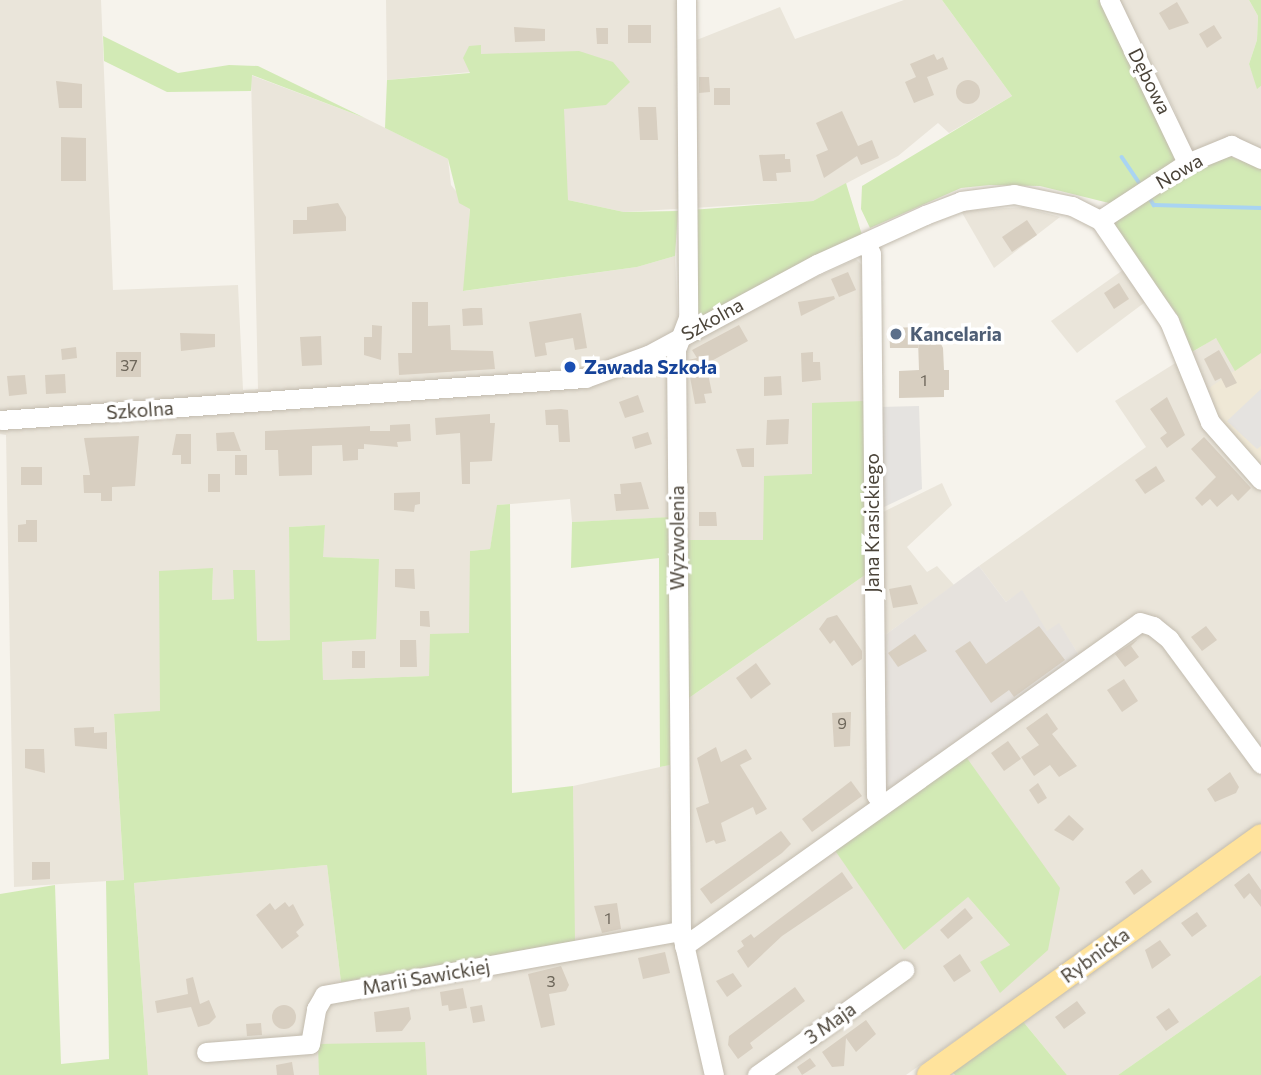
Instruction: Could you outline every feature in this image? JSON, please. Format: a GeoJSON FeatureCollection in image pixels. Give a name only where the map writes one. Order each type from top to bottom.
{"type":"FeatureCollection","features":[{"type":"Feature","properties":{"kind":"main road","name":"Rybnicka"},"geometry":{"type":"LineString","coordinates":[[929,1075],[1261,836]]}},
{"type":"Feature","properties":{"kind":"street","name":"Wyzwolenia"},"geometry":{"type":"LineString","coordinates":[[686,0],[688,318],[676,349],[683,938],[715,1075]]}},
{"type":"Feature","properties":{"kind":"street","name":"Dębowa"},"geometry":{"type":"LineString","coordinates":[[1109,0],[1187,163]]}},
{"type":"Feature","properties":{"kind":"street","name":"Nowa"},"geometry":{"type":"LineString","coordinates":[[1100,220],[1187,163],[1231,145],[1261,159]]}},
{"type":"Feature","properties":{"kind":"street","name":"Szkolna"},"geometry":{"type":"LineString","coordinates":[[0,420],[585,378],[612,372],[866,242],[961,201],[988,195],[1043,198],[1100,220]]}},
{"type":"Feature","properties":{"kind":"street"},"geometry":{"type":"LineString","coordinates":[[1100,220],[1169,321],[1210,422],[1261,480]]}},
{"type":"Feature","properties":{"kind":"street","name":"Jana Krasickiego"},"geometry":{"type":"LineString","coordinates":[[866,242],[871,254],[876,795],[882,803]]}},
{"type":"Feature","properties":{"kind":"street"},"geometry":{"type":"LineString","coordinates":[[683,938],[882,803],[1140,622],[1153,626],[1169,639],[1261,764]]}},
{"type":"Feature","properties":{"kind":"street","name":"Marii Sawickiej"},"geometry":{"type":"LineString","coordinates":[[206,1052],[310,1044],[316,1009],[324,995],[683,938]]}},
{"type":"Feature","properties":{"kind":"street","name":"3 Maja"},"geometry":{"type":"LineString","coordinates":[[757,1075],[904,970]]}},
{"type":"Feature","properties":{"kind":"shaded area"},"geometry":{"type":"Polygon","coordinates":[[[0,0],[101,0],[113,290],[238,285],[243,390],[258,389],[251,75],[365,118],[448,159],[451,185],[470,208],[464,291],[637,267],[675,256],[678,322],[663,359],[757,304],[856,259],[864,267],[864,401],[764,540],[680,540],[677,517],[572,522],[570,499],[498,505],[490,549],[470,551],[470,634],[429,676],[323,680],[322,641],[379,559],[322,557],[325,525],[289,527],[291,640],[257,641],[234,599],[212,600],[213,568],[160,712],[114,715],[124,880],[14,887],[6,435],[0,434],[0,0]]]}},
{"type":"Feature","properties":{"kind":"shaded area"},"geometry":{"type":"Polygon","coordinates":[[[386,0],[678,0],[679,47],[780,7],[795,39],[904,0],[942,0],[1012,96],[949,133],[938,123],[898,156],[813,201],[624,212],[568,200],[471,72],[387,80],[386,0]]]}},
{"type":"Feature","properties":{"kind":"shaded area"},"geometry":{"type":"Polygon","coordinates":[[[1118,0],[1249,0],[1258,16],[1257,40],[1249,64],[1258,88],[1261,86],[1261,151],[1191,153],[1174,109],[1118,0]]]}},
{"type":"Feature","properties":{"kind":"shaded area"},"geometry":{"type":"Polygon","coordinates":[[[1023,207],[1060,217],[994,268],[961,211],[1023,207]]]}},
{"type":"Feature","properties":{"kind":"shaded area"},"geometry":{"type":"Polygon","coordinates":[[[1123,270],[1148,300],[1077,353],[1051,321],[1123,270]]]}},
{"type":"Feature","properties":{"kind":"shaded area"},"geometry":{"type":"Polygon","coordinates":[[[1215,338],[1261,353],[1261,975],[1118,1075],[1067,1075],[1008,1003],[906,1075],[427,1075],[424,1042],[319,1075],[148,1075],[134,883],[327,865],[341,982],[574,941],[573,786],[683,762],[686,700],[865,575],[871,824],[968,897],[1010,945],[1048,950],[964,754],[1084,663],[1059,624],[1047,632],[1022,591],[1006,602],[979,566],[1146,447],[1115,401],[1215,338]]]}},
{"type":"Feature","properties":{"kind":"shaded area"},"geometry":{"type":"Polygon","coordinates":[[[1261,353],[1261,470],[1221,428],[1209,388],[1261,353]]]}},
{"type":"Feature","properties":{"kind":"shaded area"},"geometry":{"type":"Polygon","coordinates":[[[1261,389],[1261,446],[1257,449],[1227,421],[1261,389]]]}},
{"type":"Feature","properties":{"kind":"shaded area"},"geometry":{"type":"Polygon","coordinates":[[[919,406],[922,489],[884,507],[879,407],[919,406]]]}},
{"type":"Feature","properties":{"kind":"shaded area"},"geometry":{"type":"Polygon","coordinates":[[[942,483],[952,505],[907,547],[927,572],[937,566],[954,585],[877,641],[881,513],[942,483]]]}},
{"type":"Feature","properties":{"kind":"shaded area"},"geometry":{"type":"Polygon","coordinates":[[[979,566],[1006,602],[1022,590],[1047,631],[1059,623],[1079,655],[892,792],[880,783],[877,641],[979,566]]]}},
{"type":"Feature","properties":{"kind":"green space"},"geometry":{"type":"Polygon","coordinates":[[[942,0],[1102,0],[1179,162],[1113,204],[1040,186],[990,185],[961,188],[870,228],[861,209],[862,186],[1012,96],[942,0]]]}},
{"type":"Feature","properties":{"kind":"green space"},"geometry":{"type":"Polygon","coordinates":[[[1249,0],[1261,0],[1261,86],[1257,89],[1249,64],[1257,40],[1258,16],[1249,0]]]}},
{"type":"Feature","properties":{"kind":"green space"},"geometry":{"type":"Polygon","coordinates":[[[103,36],[178,73],[229,65],[258,66],[365,118],[252,75],[251,91],[167,92],[104,61],[103,36]]]}},
{"type":"Feature","properties":{"kind":"green space"},"geometry":{"type":"Polygon","coordinates":[[[481,45],[481,54],[579,51],[613,62],[630,82],[606,105],[564,109],[568,200],[624,212],[678,211],[675,256],[637,267],[463,291],[470,209],[459,203],[448,159],[385,128],[387,80],[470,73],[463,58],[469,46],[481,45]]]}},
{"type":"Feature","properties":{"kind":"green space"},"geometry":{"type":"Polygon","coordinates":[[[1229,156],[1261,168],[1261,353],[1235,371],[1216,338],[1192,352],[1178,316],[1112,227],[1118,217],[1171,180],[1229,156]]]}},
{"type":"Feature","properties":{"kind":"green space"},"geometry":{"type":"Polygon","coordinates":[[[846,183],[862,235],[704,315],[693,312],[691,210],[813,201],[846,183]]]}},
{"type":"Feature","properties":{"kind":"green space"},"geometry":{"type":"Polygon","coordinates":[[[864,401],[865,575],[686,700],[685,540],[763,540],[764,476],[812,474],[812,403],[864,401]]]}},
{"type":"Feature","properties":{"kind":"green space"},"geometry":{"type":"Polygon","coordinates":[[[510,504],[512,793],[573,786],[575,941],[341,982],[327,865],[134,883],[148,1075],[0,1075],[0,894],[55,885],[61,1064],[109,1059],[106,881],[124,880],[114,714],[160,711],[159,571],[213,568],[212,600],[234,599],[233,570],[255,570],[257,641],[290,640],[289,527],[325,525],[323,557],[379,559],[376,639],[322,642],[323,680],[429,676],[430,634],[469,633],[470,551],[490,549],[497,505],[510,504]]]}},
{"type":"Feature","properties":{"kind":"green space"},"geometry":{"type":"Polygon","coordinates":[[[671,517],[670,765],[660,767],[659,558],[571,568],[572,522],[671,517]]]}},
{"type":"Feature","properties":{"kind":"green space"},"geometry":{"type":"Polygon","coordinates":[[[964,754],[1060,888],[1048,950],[1000,993],[980,962],[1010,945],[968,897],[904,950],[834,849],[964,754]]]}},
{"type":"Feature","properties":{"kind":"green space"},"geometry":{"type":"Polygon","coordinates":[[[1261,975],[1261,1075],[1118,1075],[1261,975]]]}},
{"type":"Feature","properties":{"kind":"green space"},"geometry":{"type":"Polygon","coordinates":[[[1021,1019],[1067,1075],[955,1075],[950,1069],[1021,1019]]]}},
{"type":"Feature","properties":{"kind":"green space"},"geometry":{"type":"Polygon","coordinates":[[[425,1042],[427,1075],[319,1075],[318,1044],[425,1042]]]}},
{"type":"Feature","properties":{"kind":"building"},"geometry":{"type":"Polygon","coordinates":[[[1177,2],[1189,23],[1169,30],[1159,13],[1177,2]]]}},
{"type":"Feature","properties":{"kind":"building"},"geometry":{"type":"Polygon","coordinates":[[[628,25],[651,25],[651,43],[628,43],[628,25]]]}},
{"type":"Feature","properties":{"kind":"building"},"geometry":{"type":"Polygon","coordinates":[[[1214,25],[1222,38],[1207,48],[1199,34],[1214,25]]]}},
{"type":"Feature","properties":{"kind":"building"},"geometry":{"type":"Polygon","coordinates":[[[514,27],[545,29],[545,41],[515,42],[514,27]]]}},
{"type":"Feature","properties":{"kind":"building"},"geometry":{"type":"Polygon","coordinates":[[[596,28],[608,28],[608,44],[597,44],[596,28]]]}},
{"type":"Feature","properties":{"kind":"building"},"geometry":{"type":"Polygon","coordinates":[[[934,54],[937,60],[943,57],[948,69],[927,77],[934,95],[914,103],[905,82],[916,77],[910,64],[934,54]]]}},
{"type":"Feature","properties":{"kind":"building"},"geometry":{"type":"Polygon","coordinates":[[[699,77],[709,77],[710,92],[699,93],[699,77]]]}},
{"type":"Feature","properties":{"kind":"building"},"geometry":{"type":"Polygon","coordinates":[[[968,80],[979,87],[980,92],[973,103],[968,104],[957,97],[956,92],[963,81],[968,80]]]}},
{"type":"Feature","properties":{"kind":"building"},"geometry":{"type":"Polygon","coordinates":[[[56,81],[82,84],[82,108],[59,108],[56,81]]]}},
{"type":"Feature","properties":{"kind":"building"},"geometry":{"type":"Polygon","coordinates":[[[714,88],[730,88],[730,105],[714,105],[714,88]]]}},
{"type":"Feature","properties":{"kind":"building"},"geometry":{"type":"Polygon","coordinates":[[[638,107],[656,107],[658,140],[640,140],[638,107]]]}},
{"type":"Feature","properties":{"kind":"building"},"geometry":{"type":"Polygon","coordinates":[[[842,111],[858,146],[872,140],[879,158],[861,165],[857,156],[824,178],[816,155],[828,150],[816,123],[842,111]]]}},
{"type":"Feature","properties":{"kind":"building"},"geometry":{"type":"Polygon","coordinates":[[[61,137],[86,138],[86,181],[61,181],[61,137]]]}},
{"type":"Feature","properties":{"kind":"building"},"geometry":{"type":"Polygon","coordinates":[[[785,154],[785,159],[790,159],[791,172],[776,173],[777,181],[763,181],[759,155],[785,154]]]}},
{"type":"Feature","properties":{"kind":"building"},"geometry":{"type":"Polygon","coordinates":[[[338,203],[346,217],[346,231],[293,234],[293,220],[307,220],[307,207],[338,203]]]}},
{"type":"Feature","properties":{"kind":"building"},"geometry":{"type":"Polygon","coordinates":[[[1027,220],[1037,235],[1012,252],[1002,237],[1027,220]]]}},
{"type":"Feature","properties":{"kind":"building"},"geometry":{"type":"Polygon","coordinates":[[[848,272],[856,290],[839,297],[831,279],[848,272]]]}},
{"type":"Feature","properties":{"kind":"building"},"geometry":{"type":"Polygon","coordinates":[[[1119,283],[1129,299],[1114,309],[1104,293],[1119,283]]]}},
{"type":"Feature","properties":{"kind":"building"},"geometry":{"type":"Polygon","coordinates":[[[834,296],[835,299],[801,316],[798,302],[834,296]]]}},
{"type":"Feature","properties":{"kind":"building"},"geometry":{"type":"Polygon","coordinates":[[[412,302],[428,302],[428,326],[450,325],[451,350],[493,351],[495,369],[399,375],[398,353],[412,353],[412,302]]]}},
{"type":"Feature","properties":{"kind":"building"},"geometry":{"type":"Polygon","coordinates":[[[482,308],[483,325],[463,326],[462,309],[482,308]]]}},
{"type":"Feature","properties":{"kind":"building"},"geometry":{"type":"Polygon","coordinates":[[[581,313],[587,348],[575,350],[573,338],[545,343],[547,355],[535,357],[529,322],[581,313]]]}},
{"type":"Feature","properties":{"kind":"building"},"geometry":{"type":"Polygon","coordinates":[[[372,325],[382,326],[381,360],[364,355],[364,337],[372,337],[372,325]]]}},
{"type":"Feature","properties":{"kind":"building"},"geometry":{"type":"Polygon","coordinates":[[[739,325],[748,341],[706,364],[712,393],[704,394],[706,403],[695,404],[688,366],[688,360],[697,358],[692,350],[739,325]]]}},
{"type":"Feature","properties":{"kind":"building"},"geometry":{"type":"Polygon","coordinates":[[[918,327],[918,348],[890,348],[889,328],[918,327]]]}},
{"type":"Feature","properties":{"kind":"building"},"geometry":{"type":"Polygon","coordinates":[[[180,333],[215,334],[215,347],[181,351],[180,333]]]}},
{"type":"Feature","properties":{"kind":"building"},"geometry":{"type":"Polygon","coordinates":[[[321,336],[322,365],[302,366],[300,337],[321,336]]]}},
{"type":"Feature","properties":{"kind":"building"},"geometry":{"type":"Polygon","coordinates":[[[918,340],[939,340],[943,348],[944,370],[949,370],[949,390],[944,390],[944,397],[899,398],[899,371],[919,370],[918,340]]]}},
{"type":"Feature","properties":{"kind":"building"},"geometry":{"type":"Polygon","coordinates":[[[76,347],[77,358],[62,360],[61,349],[76,347]]]}},
{"type":"Feature","properties":{"kind":"building"},"geometry":{"type":"Polygon","coordinates":[[[1219,350],[1237,383],[1226,388],[1221,378],[1215,381],[1204,359],[1219,350]]]}},
{"type":"Feature","properties":{"kind":"building"},"geometry":{"type":"Polygon","coordinates":[[[116,352],[141,352],[141,377],[116,377],[116,352]]]}},
{"type":"Feature","properties":{"kind":"building"},"geometry":{"type":"Polygon","coordinates":[[[813,352],[813,362],[820,362],[821,380],[802,382],[801,353],[813,352]]]}},
{"type":"Feature","properties":{"kind":"building"},"geometry":{"type":"Polygon","coordinates":[[[65,374],[66,393],[46,394],[45,375],[65,374]]]}},
{"type":"Feature","properties":{"kind":"building"},"geometry":{"type":"Polygon","coordinates":[[[25,375],[27,394],[9,396],[7,376],[25,375]]]}},
{"type":"Feature","properties":{"kind":"building"},"geometry":{"type":"Polygon","coordinates":[[[781,376],[782,395],[764,396],[764,377],[781,376]]]}},
{"type":"Feature","properties":{"kind":"building"},"geometry":{"type":"Polygon","coordinates":[[[638,395],[644,412],[625,418],[619,402],[638,395]]]}},
{"type":"Feature","properties":{"kind":"building"},"geometry":{"type":"Polygon","coordinates":[[[1167,397],[1185,435],[1167,448],[1160,438],[1167,433],[1150,409],[1167,397]]]}},
{"type":"Feature","properties":{"kind":"building"},"geometry":{"type":"Polygon","coordinates":[[[545,410],[568,410],[570,442],[559,442],[558,425],[546,425],[545,410]]]}},
{"type":"Feature","properties":{"kind":"building"},"geometry":{"type":"Polygon","coordinates":[[[490,414],[490,423],[495,423],[492,461],[470,462],[470,484],[462,484],[460,433],[436,435],[435,418],[490,414]]]}},
{"type":"Feature","properties":{"kind":"building"},"geometry":{"type":"Polygon","coordinates":[[[789,419],[788,444],[766,445],[767,420],[789,419]]]}},
{"type":"Feature","properties":{"kind":"building"},"geometry":{"type":"Polygon","coordinates":[[[410,424],[411,441],[397,442],[398,447],[364,444],[364,449],[358,449],[358,460],[343,461],[342,445],[312,446],[312,475],[279,476],[278,450],[265,450],[265,431],[370,426],[370,431],[390,431],[390,425],[410,424]]]}},
{"type":"Feature","properties":{"kind":"building"},"geometry":{"type":"Polygon","coordinates":[[[234,432],[241,451],[217,451],[216,433],[234,432]]]}},
{"type":"Feature","properties":{"kind":"building"},"geometry":{"type":"Polygon","coordinates":[[[648,432],[652,444],[635,449],[632,437],[648,432]]]}},
{"type":"Feature","properties":{"kind":"building"},"geometry":{"type":"Polygon","coordinates":[[[176,434],[191,434],[191,464],[181,464],[181,455],[172,455],[176,434]]]}},
{"type":"Feature","properties":{"kind":"building"},"geometry":{"type":"Polygon","coordinates":[[[139,436],[135,486],[112,487],[112,501],[101,501],[101,493],[84,493],[83,475],[90,475],[84,438],[139,436]]]}},
{"type":"Feature","properties":{"kind":"building"},"geometry":{"type":"Polygon","coordinates":[[[1204,437],[1251,488],[1238,501],[1232,494],[1217,507],[1210,499],[1202,506],[1195,498],[1216,477],[1191,449],[1204,437]]]}},
{"type":"Feature","properties":{"kind":"building"},"geometry":{"type":"Polygon","coordinates":[[[754,448],[754,467],[742,467],[736,449],[754,448]]]}},
{"type":"Feature","properties":{"kind":"building"},"geometry":{"type":"Polygon","coordinates":[[[235,455],[247,455],[247,475],[235,475],[235,455]]]}},
{"type":"Feature","properties":{"kind":"building"},"geometry":{"type":"Polygon","coordinates":[[[1156,466],[1165,481],[1145,494],[1135,480],[1156,466]]]}},
{"type":"Feature","properties":{"kind":"building"},"geometry":{"type":"Polygon","coordinates":[[[21,467],[42,467],[42,485],[21,485],[21,467]]]}},
{"type":"Feature","properties":{"kind":"building"},"geometry":{"type":"Polygon","coordinates":[[[208,474],[220,474],[220,492],[208,492],[208,474]]]}},
{"type":"Feature","properties":{"kind":"building"},"geometry":{"type":"Polygon","coordinates":[[[641,482],[649,509],[616,511],[614,494],[621,494],[620,484],[641,482]]]}},
{"type":"Feature","properties":{"kind":"building"},"geometry":{"type":"Polygon","coordinates":[[[420,492],[420,504],[415,505],[414,512],[394,510],[394,493],[420,492]]]}},
{"type":"Feature","properties":{"kind":"building"},"geometry":{"type":"Polygon","coordinates":[[[699,512],[716,512],[717,526],[699,526],[699,512]]]}},
{"type":"Feature","properties":{"kind":"building"},"geometry":{"type":"Polygon","coordinates":[[[26,520],[37,520],[37,542],[18,542],[18,525],[26,524],[26,520]]]}},
{"type":"Feature","properties":{"kind":"building"},"geometry":{"type":"Polygon","coordinates":[[[395,569],[414,569],[415,589],[395,587],[395,569]]]}},
{"type":"Feature","properties":{"kind":"building"},"geometry":{"type":"Polygon","coordinates":[[[911,585],[918,604],[893,608],[889,589],[911,585]]]}},
{"type":"Feature","properties":{"kind":"building"},"geometry":{"type":"Polygon","coordinates":[[[420,611],[429,611],[430,627],[420,626],[420,611]]]}},
{"type":"Feature","properties":{"kind":"building"},"geometry":{"type":"Polygon","coordinates":[[[837,615],[862,651],[862,659],[852,666],[834,640],[830,644],[819,629],[827,618],[837,615]]]}},
{"type":"Feature","properties":{"kind":"building"},"geometry":{"type":"Polygon","coordinates":[[[1039,626],[1065,660],[1014,697],[1009,690],[991,703],[955,651],[970,641],[986,664],[1039,626]]]}},
{"type":"Feature","properties":{"kind":"building"},"geometry":{"type":"Polygon","coordinates":[[[1206,626],[1217,640],[1202,651],[1191,637],[1206,626]]]}},
{"type":"Feature","properties":{"kind":"building"},"geometry":{"type":"Polygon","coordinates":[[[915,634],[927,651],[898,667],[888,653],[915,634]]]}},
{"type":"Feature","properties":{"kind":"building"},"geometry":{"type":"Polygon","coordinates":[[[1138,639],[1131,646],[1139,657],[1125,667],[1115,654],[1138,639]]]}},
{"type":"Feature","properties":{"kind":"building"},"geometry":{"type":"Polygon","coordinates":[[[400,640],[416,640],[417,667],[400,667],[400,640]]]}},
{"type":"Feature","properties":{"kind":"building"},"geometry":{"type":"Polygon","coordinates":[[[352,651],[365,651],[365,668],[352,668],[352,651]]]}},
{"type":"Feature","properties":{"kind":"building"},"geometry":{"type":"Polygon","coordinates":[[[756,663],[771,684],[751,699],[736,678],[756,663]]]}},
{"type":"Feature","properties":{"kind":"building"},"geometry":{"type":"Polygon","coordinates":[[[1124,679],[1138,701],[1122,712],[1107,690],[1124,679]]]}},
{"type":"Feature","properties":{"kind":"building"},"geometry":{"type":"Polygon","coordinates":[[[851,712],[850,746],[834,747],[832,713],[851,712]]]}},
{"type":"Feature","properties":{"kind":"building"},"geometry":{"type":"Polygon","coordinates":[[[1047,713],[1058,729],[1052,734],[1077,766],[1059,777],[1050,765],[1034,776],[1021,757],[1039,745],[1026,728],[1047,713]]]}},
{"type":"Feature","properties":{"kind":"building"},"geometry":{"type":"Polygon","coordinates":[[[94,727],[94,733],[107,732],[107,749],[75,746],[74,728],[94,727]]]}},
{"type":"Feature","properties":{"kind":"building"},"geometry":{"type":"Polygon","coordinates":[[[1008,741],[1021,759],[1004,771],[991,753],[1008,741]]]}},
{"type":"Feature","properties":{"kind":"building"},"geometry":{"type":"Polygon","coordinates":[[[716,747],[721,762],[746,749],[752,759],[740,765],[767,809],[756,815],[753,807],[721,823],[726,841],[716,844],[714,840],[706,843],[696,808],[709,803],[697,758],[716,747]]]}},
{"type":"Feature","properties":{"kind":"building"},"geometry":{"type":"Polygon","coordinates":[[[25,749],[44,749],[45,773],[25,768],[25,749]]]}},
{"type":"Feature","properties":{"kind":"building"},"geometry":{"type":"Polygon","coordinates":[[[1230,772],[1239,787],[1236,793],[1215,802],[1207,789],[1230,772]]]}},
{"type":"Feature","properties":{"kind":"building"},"geometry":{"type":"Polygon","coordinates":[[[851,781],[862,796],[812,832],[802,819],[851,781]]]}},
{"type":"Feature","properties":{"kind":"building"},"geometry":{"type":"Polygon","coordinates":[[[1038,783],[1047,798],[1038,804],[1029,790],[1038,783]]]}},
{"type":"Feature","properties":{"kind":"building"},"geometry":{"type":"Polygon","coordinates":[[[1069,815],[1084,829],[1073,841],[1054,830],[1069,815]]]}},
{"type":"Feature","properties":{"kind":"building"},"geometry":{"type":"Polygon","coordinates":[[[781,831],[791,844],[711,904],[700,889],[781,831]]]}},
{"type":"Feature","properties":{"kind":"building"},"geometry":{"type":"Polygon","coordinates":[[[32,862],[50,862],[50,879],[32,880],[32,862]]]}},
{"type":"Feature","properties":{"kind":"building"},"geometry":{"type":"Polygon","coordinates":[[[1142,869],[1152,882],[1134,895],[1125,882],[1142,869]]]}},
{"type":"Feature","properties":{"kind":"building"},"geometry":{"type":"Polygon","coordinates":[[[842,872],[853,888],[782,936],[748,968],[737,951],[744,946],[741,941],[751,934],[754,938],[842,872]]]}},
{"type":"Feature","properties":{"kind":"building"},"geometry":{"type":"Polygon","coordinates":[[[1249,873],[1261,890],[1261,907],[1250,893],[1244,899],[1234,885],[1249,873]]]}},
{"type":"Feature","properties":{"kind":"building"},"geometry":{"type":"Polygon","coordinates":[[[285,902],[289,907],[293,904],[304,925],[296,932],[299,936],[282,949],[256,915],[270,903],[275,910],[285,902]]]}},
{"type":"Feature","properties":{"kind":"building"},"geometry":{"type":"Polygon","coordinates":[[[617,903],[621,929],[602,933],[594,906],[617,903]]]}},
{"type":"Feature","properties":{"kind":"building"},"geometry":{"type":"Polygon","coordinates":[[[965,908],[973,918],[948,939],[940,930],[965,908]]]}},
{"type":"Feature","properties":{"kind":"building"},"geometry":{"type":"Polygon","coordinates":[[[1197,912],[1207,926],[1192,937],[1181,923],[1197,912]]]}},
{"type":"Feature","properties":{"kind":"building"},"geometry":{"type":"Polygon","coordinates":[[[1160,940],[1171,955],[1152,969],[1145,950],[1160,940]]]}},
{"type":"Feature","properties":{"kind":"building"},"geometry":{"type":"Polygon","coordinates":[[[665,952],[670,973],[643,979],[638,958],[665,952]]]}},
{"type":"Feature","properties":{"kind":"building"},"geometry":{"type":"Polygon","coordinates":[[[960,954],[971,971],[954,982],[943,966],[960,954]]]}},
{"type":"Feature","properties":{"kind":"building"},"geometry":{"type":"Polygon","coordinates":[[[561,966],[569,985],[566,991],[549,994],[555,1025],[541,1028],[528,974],[561,966]]]}},
{"type":"Feature","properties":{"kind":"building"},"geometry":{"type":"Polygon","coordinates":[[[733,973],[742,986],[727,997],[716,981],[733,973]]]}},
{"type":"Feature","properties":{"kind":"building"},"geometry":{"type":"Polygon","coordinates":[[[193,977],[200,1004],[209,1000],[216,1017],[209,1024],[198,1027],[191,1007],[157,1013],[155,1001],[188,994],[186,979],[193,977]]]}},
{"type":"Feature","properties":{"kind":"building"},"geometry":{"type":"Polygon","coordinates":[[[795,987],[805,1001],[750,1043],[753,1048],[738,1059],[728,1045],[729,1036],[795,987]]]}},
{"type":"Feature","properties":{"kind":"building"},"geometry":{"type":"Polygon","coordinates":[[[463,988],[467,1008],[449,1011],[448,1005],[442,1006],[440,992],[463,988]]]}},
{"type":"Feature","properties":{"kind":"building"},"geometry":{"type":"Polygon","coordinates":[[[1077,1001],[1086,1013],[1064,1029],[1055,1017],[1077,1001]]]}},
{"type":"Feature","properties":{"kind":"building"},"geometry":{"type":"Polygon","coordinates":[[[284,1005],[293,1008],[296,1017],[293,1026],[284,1029],[275,1026],[272,1017],[275,1008],[284,1005]]]}},
{"type":"Feature","properties":{"kind":"building"},"geometry":{"type":"Polygon","coordinates":[[[482,1005],[485,1021],[473,1023],[470,1007],[482,1005]]]}},
{"type":"Feature","properties":{"kind":"building"},"geometry":{"type":"Polygon","coordinates":[[[409,1007],[411,1019],[402,1031],[376,1032],[374,1012],[409,1007]]]}},
{"type":"Feature","properties":{"kind":"building"},"geometry":{"type":"Polygon","coordinates":[[[1169,1008],[1179,1022],[1166,1031],[1156,1017],[1169,1008]]]}},
{"type":"Feature","properties":{"kind":"building"},"geometry":{"type":"Polygon","coordinates":[[[866,1020],[876,1034],[856,1052],[846,1038],[844,1066],[832,1067],[822,1052],[866,1020]]]}},
{"type":"Feature","properties":{"kind":"building"},"geometry":{"type":"Polygon","coordinates":[[[261,1023],[262,1035],[247,1036],[246,1024],[261,1023]]]}},
{"type":"Feature","properties":{"kind":"building"},"geometry":{"type":"Polygon","coordinates":[[[810,1058],[816,1066],[802,1075],[797,1067],[810,1058]]]}},
{"type":"Feature","properties":{"kind":"building"},"geometry":{"type":"Polygon","coordinates":[[[292,1062],[294,1075],[277,1075],[276,1065],[292,1062]]]}},
{"type":"Feature","properties":{"kind":"waterway"},"geometry":{"type":"LineString","coordinates":[[1122,157],[1139,182]]}},
{"type":"Feature","properties":{"kind":"waterway"},"geometry":{"type":"LineString","coordinates":[[1151,200],[1154,205],[1261,208]]}},
{"type":"Feature","properties":{"kind":"place","name":"Kancelaria"},"geometry":{"type":"Point","coordinates":[896,334]}},
{"type":"Feature","properties":{"kind":"place","name":"Zawada Szkoła"},"geometry":{"type":"Point","coordinates":[570,367]}}]}
